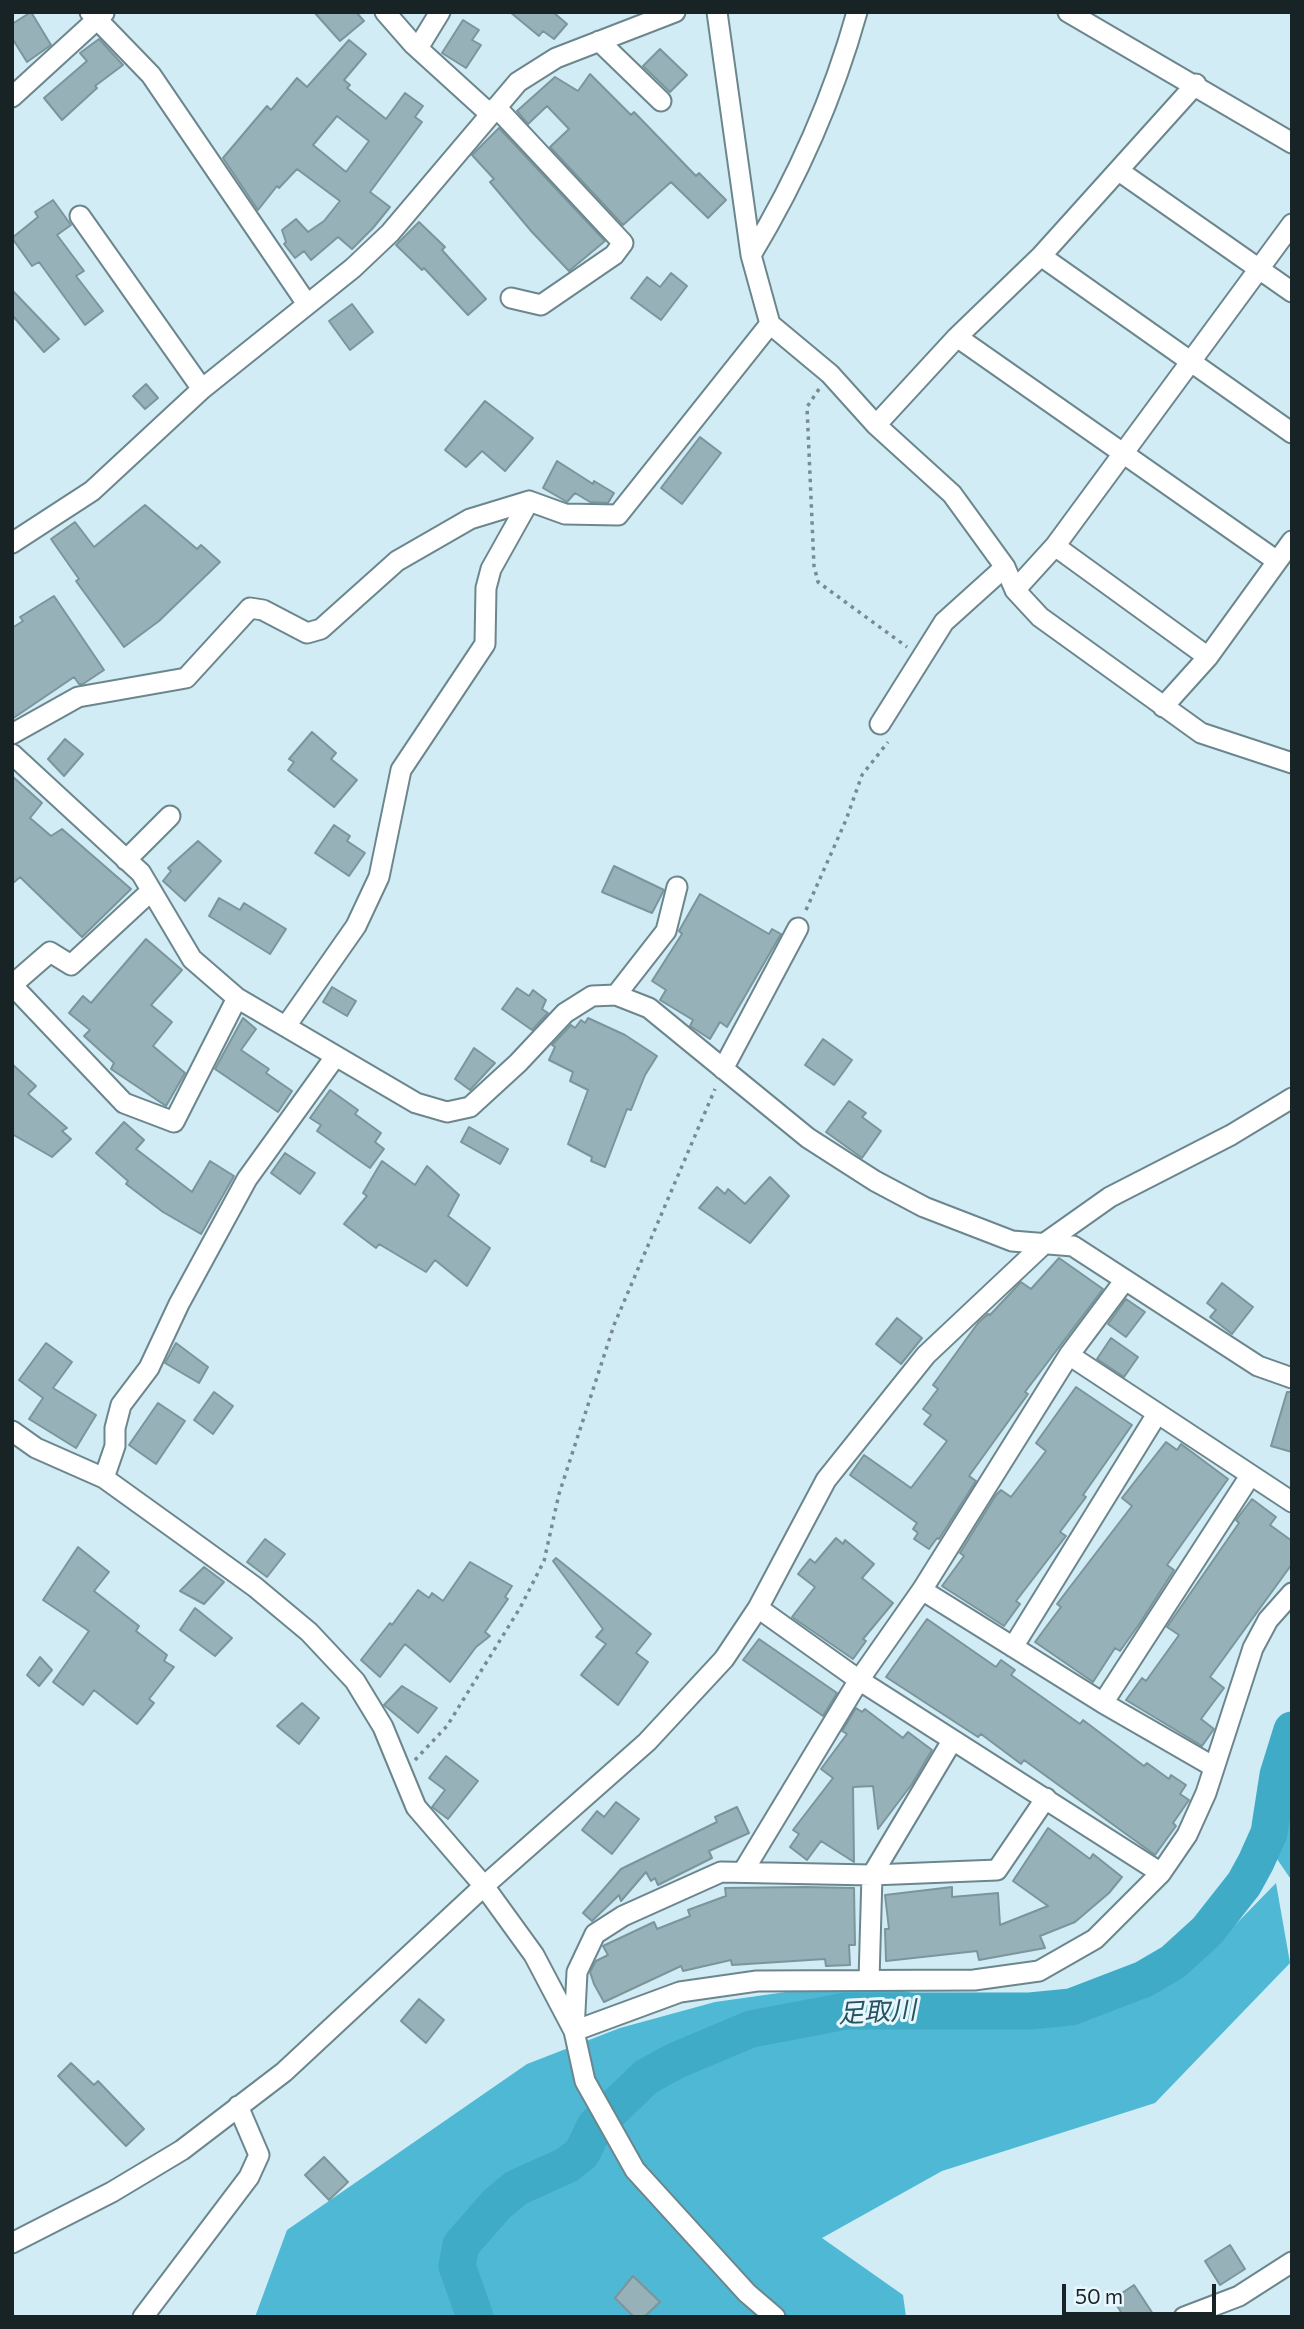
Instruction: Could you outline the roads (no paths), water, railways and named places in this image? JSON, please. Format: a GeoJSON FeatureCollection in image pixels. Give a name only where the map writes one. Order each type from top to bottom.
{"type":"FeatureCollection","features":[{"type":"Feature","properties":{"kind":"street"},"geometry":{"type":"LineString","coordinates":[[385,12],[418,48],[493,110],[623,243],[614,255],[541,305],[511,298]]}},
{"type":"Feature","properties":{"kind":"street"},"geometry":{"type":"LineString","coordinates":[[418,48],[440,12]]}},
{"type":"Feature","properties":{"kind":"street"},"geometry":{"type":"LineString","coordinates":[[14,539],[92,491],[202,388],[353,268],[390,233],[493,110],[528,76],[556,58],[675,12]]}},
{"type":"Feature","properties":{"kind":"street"},"geometry":{"type":"LineString","coordinates":[[717,12],[751,254],[770,324],[830,374],[876,425],[951,494],[1005,567],[1015,590],[1040,617],[1201,733],[1292,762]]}},
{"type":"Feature","properties":{"kind":"street"},"geometry":{"type":"LineString","coordinates":[[751,254],[785,199],[814,134],[857,12]]}},
{"type":"Feature","properties":{"kind":"street"},"geometry":{"type":"LineString","coordinates":[[1068,12],[1292,143]]}},
{"type":"Feature","properties":{"kind":"street"},"geometry":{"type":"LineString","coordinates":[[12,97],[97,15],[151,75],[307,304]]}},
{"type":"Feature","properties":{"kind":"street"},"geometry":{"type":"LineString","coordinates":[[599,41],[661,101]]}},
{"type":"Feature","properties":{"kind":"street"},"geometry":{"type":"LineString","coordinates":[[876,425],[957,337],[1041,256],[1196,85]]}},
{"type":"Feature","properties":{"kind":"street"},"geometry":{"type":"LineString","coordinates":[[1119,171],[1292,292]]}},
{"type":"Feature","properties":{"kind":"street"},"geometry":{"type":"LineString","coordinates":[[80,216],[202,388]]}},
{"type":"Feature","properties":{"kind":"street"},"geometry":{"type":"LineString","coordinates":[[1015,590],[1055,546],[1292,224]]}},
{"type":"Feature","properties":{"kind":"street"},"geometry":{"type":"LineString","coordinates":[[1041,256],[1292,433]]}},
{"type":"Feature","properties":{"kind":"street"},"geometry":{"type":"LineString","coordinates":[[12,734],[78,697],[186,678],[250,608],[263,610],[307,633],[321,629],[397,561],[470,519],[529,501],[565,514],[618,515],[770,324]]}},
{"type":"Feature","properties":{"kind":"street"},"geometry":{"type":"LineString","coordinates":[[957,337],[1277,561]]}},
{"type":"Feature","properties":{"kind":"street"},"geometry":{"type":"LineString","coordinates":[[286,1026],[356,926],[379,877],[401,770],[485,644],[486,589],[491,569],[529,501]]}},
{"type":"Feature","properties":{"kind":"street"},"geometry":{"type":"LineString","coordinates":[[1163,707],[1208,657],[1292,541]]}},
{"type":"Feature","properties":{"kind":"street"},"geometry":{"type":"LineString","coordinates":[[1055,546],[1208,657]]}},
{"type":"Feature","properties":{"kind":"street"},"geometry":{"type":"LineString","coordinates":[[880,724],[920,656],[944,622],[1005,567]]}},
{"type":"Feature","properties":{"kind":"street"},"geometry":{"type":"LineString","coordinates":[[12,754],[141,873],[192,959],[237,998],[416,1103],[447,1112],[470,1108],[519,1063],[565,1013],[592,996],[616,995],[649,1008],[808,1138],[876,1181],[924,1207],[1012,1241],[1073,1246],[1258,1366],[1292,1378]]}},
{"type":"Feature","properties":{"kind":"street"},"geometry":{"type":"LineString","coordinates":[[126,860],[170,816]]}},
{"type":"Feature","properties":{"kind":"street"},"geometry":{"type":"LineString","coordinates":[[616,995],[666,931],[677,887]]}},
{"type":"Feature","properties":{"kind":"street"},"geometry":{"type":"LineString","coordinates":[[151,891],[71,965],[50,952],[12,985],[124,1103],[174,1122],[237,998]]}},
{"type":"Feature","properties":{"kind":"street"},"geometry":{"type":"LineString","coordinates":[[723,1069],[798,928]]}},
{"type":"Feature","properties":{"kind":"street"},"geometry":{"type":"LineString","coordinates":[[104,1478],[115,1446],[115,1428],[121,1405],[149,1368],[179,1304],[247,1179],[335,1057]]}},
{"type":"Feature","properties":{"kind":"street"},"geometry":{"type":"LineString","coordinates":[[12,2243],[112,2192],[182,2150],[284,2072],[484,1885],[647,1742],[724,1659],[758,1608],[826,1480],[926,1355],[1045,1243],[1110,1197],[1231,1135],[1292,1098]]}},
{"type":"Feature","properties":{"kind":"street"},"geometry":{"type":"LineString","coordinates":[[744,1870],[859,1680],[922,1590],[1069,1355],[1125,1280]]}},
{"type":"Feature","properties":{"kind":"street"},"geometry":{"type":"LineString","coordinates":[[1069,1355],[1292,1502]]}},
{"type":"Feature","properties":{"kind":"street"},"geometry":{"type":"LineString","coordinates":[[1013,1647],[1157,1414]]}},
{"type":"Feature","properties":{"kind":"street"},"geometry":{"type":"LineString","coordinates":[[12,1431],[36,1448],[104,1478],[255,1587],[309,1632],[355,1681],[383,1727],[416,1807],[484,1885],[534,1955],[574,2031]]}},
{"type":"Feature","properties":{"kind":"street"},"geometry":{"type":"LineString","coordinates":[[1103,1703],[1250,1476]]}},
{"type":"Feature","properties":{"kind":"street"},"geometry":{"type":"LineString","coordinates":[[922,1590],[1103,1703],[1214,1767]]}},
{"type":"Feature","properties":{"kind":"street"},"geometry":{"type":"LineString","coordinates":[[574,2031],[680,1992],[757,1981],[974,1980],[1039,1971],[1095,1939],[1161,1872],[1187,1835],[1214,1767],[1253,1648],[1268,1619],[1292,1593]]}},
{"type":"Feature","properties":{"kind":"street"},"geometry":{"type":"LineString","coordinates":[[758,1608],[859,1680],[1161,1872]]}},
{"type":"Feature","properties":{"kind":"street"},"geometry":{"type":"LineString","coordinates":[[869,1980],[872,1875],[953,1741]]}},
{"type":"Feature","properties":{"kind":"street"},"geometry":{"type":"LineString","coordinates":[[775,2317],[747,2293],[635,2169],[584,2081],[574,2031],[577,1972],[595,1934],[623,1916],[722,1872],[744,1870],[872,1875],[997,1870],[1046,1798]]}},
{"type":"Feature","properties":{"kind":"street"},"geometry":{"type":"LineString","coordinates":[[143,2317],[249,2177],[259,2155],[238,2106]]}},
{"type":"Feature","properties":{"kind":"street"},"geometry":{"type":"LineString","coordinates":[[1184,2317],[1239,2296],[1292,2262]]}},
{"type":"Feature","properties":{"kind":"waterway","name":"足取川"},"geometry":{"type":"LineString","coordinates":[[475,2317],[457,2266],[461,2245],[497,2204],[516,2188],[567,2165],[582,2153],[595,2126],[646,2077],[675,2061],[751,2029],[846,2011],[1030,2011],[1071,2007],[1144,1979],[1173,1962],[1207,1931],[1244,1884],[1256,1862],[1269,1833],[1278,1775],[1292,1730]]}}]}
